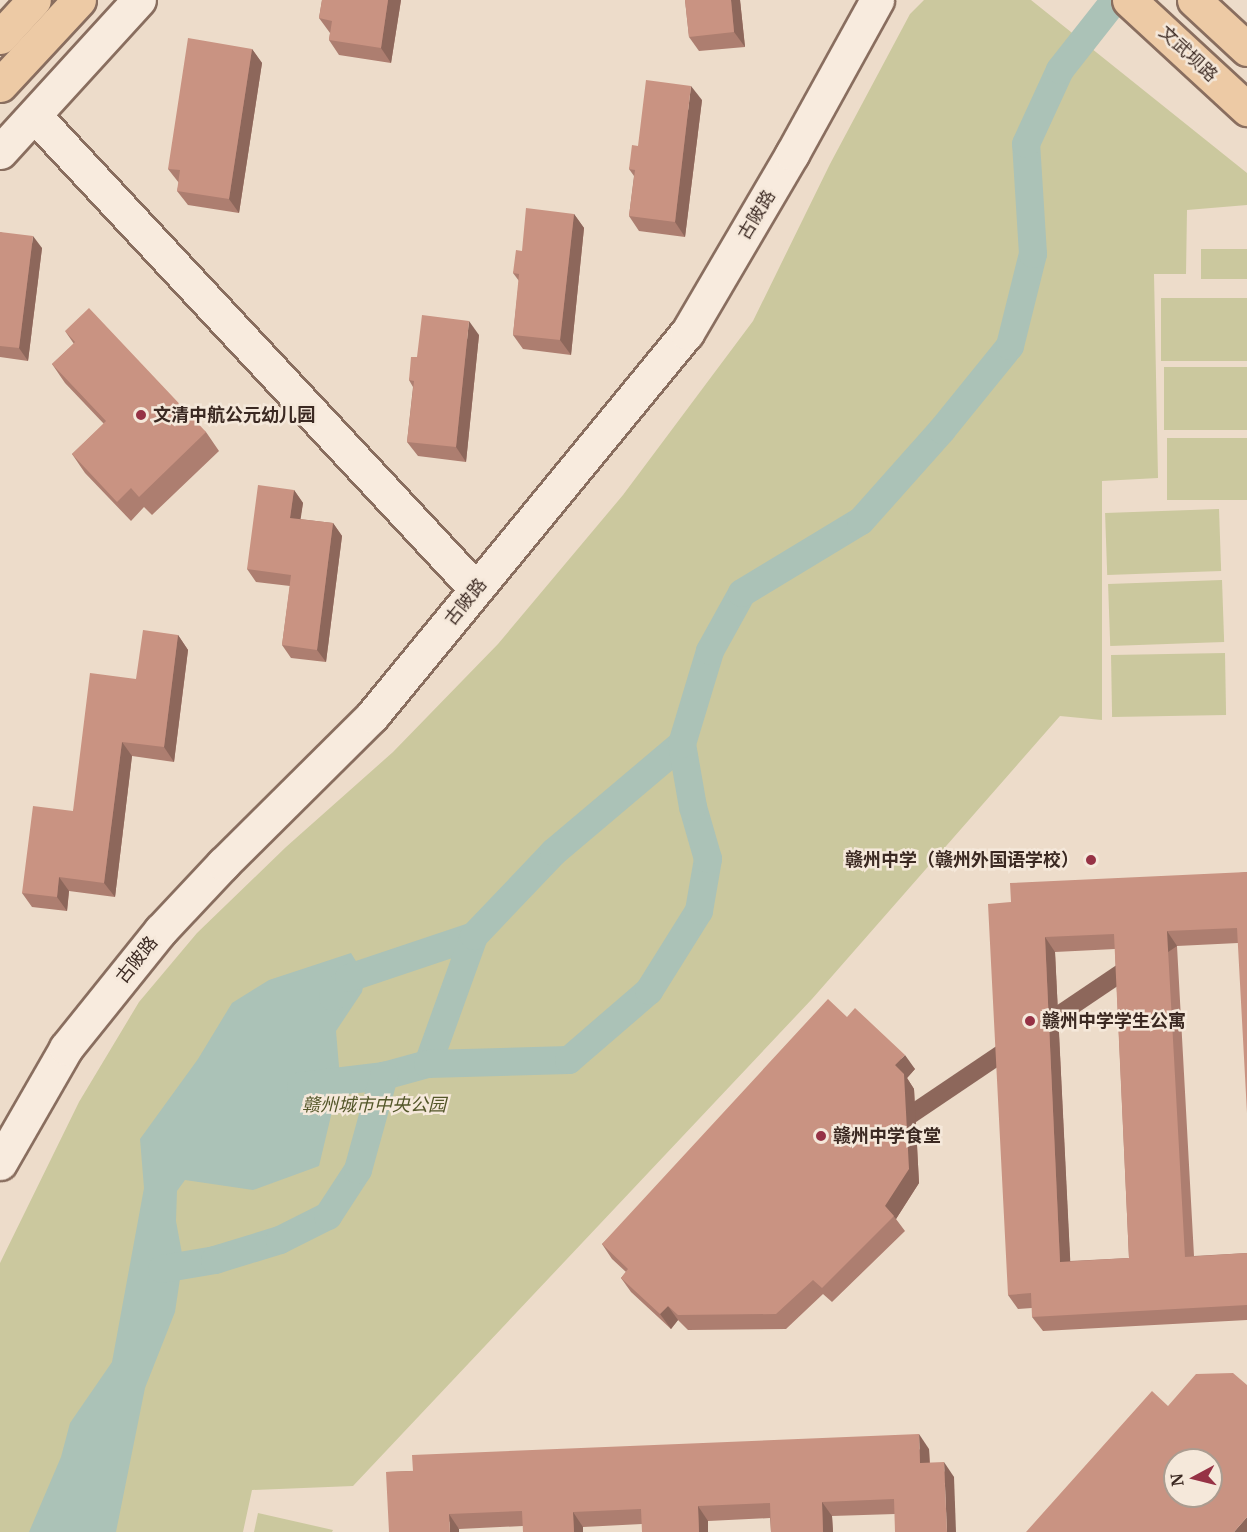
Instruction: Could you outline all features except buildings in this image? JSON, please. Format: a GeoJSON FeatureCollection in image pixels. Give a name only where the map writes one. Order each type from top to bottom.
{"type":"FeatureCollection","features":[{"type":"Feature","properties":{"kind":"main road"},"geometry":{"type":"LineString","coordinates":[[0,37],[34,0]]}},
{"type":"Feature","properties":{"kind":"main road"},"geometry":{"type":"LineString","coordinates":[[0,85],[79,0]]}},
{"type":"Feature","properties":{"kind":"main road","name":"文武坝路"},"geometry":{"type":"LineString","coordinates":[[1129,0],[1247,109]]}},
{"type":"Feature","properties":{"kind":"main road"},"geometry":{"type":"LineString","coordinates":[[1194,0],[1247,49]]}},
{"type":"Feature","properties":{"kind":"street"},"geometry":{"type":"LineString","coordinates":[[0,152],[139,0]]}},
{"type":"Feature","properties":{"kind":"street","name":"古陂路"},"geometry":{"type":"LineString","coordinates":[[0,1163],[66,1048],[161,930],[223,864],[372,717],[687,333],[792,154],[877,0]]}},
{"type":"Feature","properties":{"kind":"street"},"geometry":{"type":"LineString","coordinates":[[35,116],[476,589]]}},
{"type":"Feature","properties":{"kind":"green space","name":"赣州城市中央公园"},"geometry":{"type":"Polygon","coordinates":[[[924,0],[1031,0],[1247,173],[1247,205],[1187,210],[1186,274],[1154,274],[1158,478],[1102,481],[1102,720],[1060,716],[812,999],[353,1486],[252,1490],[243,1532],[0,1532],[0,1263],[79,1102],[139,1002],[197,933],[286,847],[393,752],[498,644],[623,495],[753,321],[830,164],[910,14],[924,0]]]}},
{"type":"Feature","properties":{"kind":"green space"},"geometry":{"type":"Polygon","coordinates":[[[1201,249],[1247,249],[1247,279],[1201,279],[1201,249]]]}},
{"type":"Feature","properties":{"kind":"green space"},"geometry":{"type":"Polygon","coordinates":[[[1161,298],[1247,298],[1247,361],[1161,361],[1161,298]]]}},
{"type":"Feature","properties":{"kind":"green space"},"geometry":{"type":"Polygon","coordinates":[[[1164,367],[1247,367],[1247,430],[1164,430],[1164,367]]]}},
{"type":"Feature","properties":{"kind":"green space"},"geometry":{"type":"Polygon","coordinates":[[[1167,438],[1247,438],[1247,500],[1167,500],[1167,438]]]}},
{"type":"Feature","properties":{"kind":"green space"},"geometry":{"type":"Polygon","coordinates":[[[1219,509],[1221,571],[1107,575],[1105,513],[1219,509]]]}},
{"type":"Feature","properties":{"kind":"green space"},"geometry":{"type":"Polygon","coordinates":[[[1222,580],[1224,642],[1110,646],[1108,584],[1222,580]]]}},
{"type":"Feature","properties":{"kind":"green space"},"geometry":{"type":"Polygon","coordinates":[[[1225,653],[1226,715],[1112,717],[1111,655],[1225,653]]]}},
{"type":"Feature","properties":{"kind":"green space"},"geometry":{"type":"Polygon","coordinates":[[[258,1513],[333,1530],[332,1532],[254,1532],[258,1513]]]}},
{"type":"Feature","properties":{"kind":"shaded area"},"geometry":{"type":"Polygon","coordinates":[[[351,953],[365,976],[362,992],[336,1031],[340,1078],[319,1166],[253,1190],[185,1180],[177,1191],[176,1221],[183,1259],[175,1312],[145,1388],[116,1532],[29,1532],[61,1457],[70,1423],[112,1362],[144,1188],[140,1139],[198,1059],[232,1003],[269,980],[351,953]]]}},
{"type":"Feature","properties":{"kind":"waterway"},"geometry":{"type":"LineString","coordinates":[[301,1086],[384,1076],[428,1064],[569,1060],[649,991],[699,911],[708,859],[693,807],[682,744],[710,651],[742,593],[861,521],[942,430],[1010,346],[1033,254],[1026,144],[1060,70],[1115,0]]}},
{"type":"Feature","properties":{"kind":"waterway"},"geometry":{"type":"LineString","coordinates":[[428,1064],[474,936],[554,852],[682,744]]}},
{"type":"Feature","properties":{"kind":"waterway"},"geometry":{"type":"LineString","coordinates":[[333,997],[349,978],[474,936]]}},
{"type":"Feature","properties":{"kind":"waterway"},"geometry":{"type":"LineString","coordinates":[[162,1269],[215,1260],[280,1240],[328,1216],[358,1170],[384,1076]]}},
{"type":"Feature","properties":{"kind":"place","name":"文清中航公元幼儿园"},"geometry":{"type":"Point","coordinates":[141,415]}},
{"type":"Feature","properties":{"kind":"place","name":"赣州中学（赣州外国语学校）"},"geometry":{"type":"Point","coordinates":[1091,860]}},
{"type":"Feature","properties":{"kind":"place","name":"赣州中学学生公寓"},"geometry":{"type":"Point","coordinates":[1030,1021]}},
{"type":"Feature","properties":{"kind":"place","name":"赣州中学食堂"},"geometry":{"type":"Point","coordinates":[821,1136]}}]}
